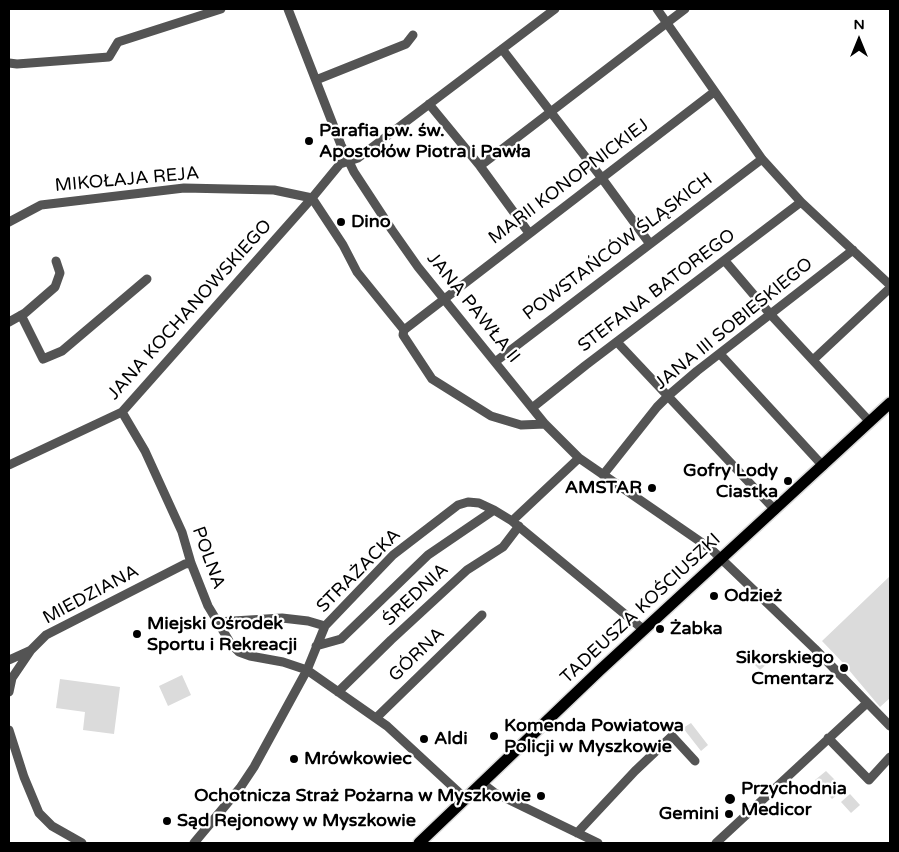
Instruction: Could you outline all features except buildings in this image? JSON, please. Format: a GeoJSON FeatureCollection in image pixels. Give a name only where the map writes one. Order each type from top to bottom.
{"type":"FeatureCollection","features":[{"type":"Feature","properties":{"kind":"main road","name":"TADEUSZA KOŚCIUSZKI"},"geometry":{"type":"LineString","coordinates":[[419,843],[536,730],[890,403]]}},
{"type":"Feature","properties":{"kind":"street"},"geometry":{"type":"LineString","coordinates":[[9,63],[109,57],[118,42],[221,9]]}},
{"type":"Feature","properties":{"kind":"street","name":"JANA PAWŁA II"},"geometry":{"type":"LineString","coordinates":[[288,9],[348,161],[392,230],[444,299],[545,424],[579,458],[711,549],[815,649],[890,726]]}},
{"type":"Feature","properties":{"kind":"street","name":"JANA KOCHANOWSKIEGO"},"geometry":{"type":"LineString","coordinates":[[9,465],[122,412],[340,164],[358,158],[555,9]]}},
{"type":"Feature","properties":{"kind":"street"},"geometry":{"type":"LineString","coordinates":[[657,9],[762,159],[801,202],[890,286],[813,360]]}},
{"type":"Feature","properties":{"kind":"street"},"geometry":{"type":"LineString","coordinates":[[480,166],[685,9]]}},
{"type":"Feature","properties":{"kind":"street"},"geometry":{"type":"LineString","coordinates":[[316,80],[406,44],[413,35]]}},
{"type":"Feature","properties":{"kind":"street"},"geometry":{"type":"LineString","coordinates":[[502,49],[602,177],[650,244]]}},
{"type":"Feature","properties":{"kind":"street","name":"MARII KONOPNICKIEJ"},"geometry":{"type":"LineString","coordinates":[[404,330],[714,92]]}},
{"type":"Feature","properties":{"kind":"street"},"geometry":{"type":"LineString","coordinates":[[429,104],[480,166],[529,233]]}},
{"type":"Feature","properties":{"kind":"street","name":"POWSTAŃCÓW ŚLĄSKICH"},"geometry":{"type":"LineString","coordinates":[[495,362],[762,159]]}},
{"type":"Feature","properties":{"kind":"street","name":"MIKOŁAJA REJA"},"geometry":{"type":"LineString","coordinates":[[9,222],[41,205],[184,188],[274,190],[312,198]]}},
{"type":"Feature","properties":{"kind":"street"},"geometry":{"type":"LineString","coordinates":[[312,198],[343,245],[357,272],[404,330],[403,334],[432,379],[491,416],[521,425],[545,424]]}},
{"type":"Feature","properties":{"kind":"street","name":"STEFANA BATOREGO"},"geometry":{"type":"LineString","coordinates":[[532,408],[801,202]]}},
{"type":"Feature","properties":{"kind":"street","name":"JANA III SOBIESKIEGO"},"geometry":{"type":"LineString","coordinates":[[603,475],[657,407],[669,395],[853,250]]}},
{"type":"Feature","properties":{"kind":"street"},"geometry":{"type":"LineString","coordinates":[[9,322],[21,316],[55,287],[60,273],[56,261]]}},
{"type":"Feature","properties":{"kind":"street"},"geometry":{"type":"LineString","coordinates":[[724,261],[870,422]]}},
{"type":"Feature","properties":{"kind":"street"},"geometry":{"type":"LineString","coordinates":[[21,316],[43,359],[62,350],[147,279]]}},
{"type":"Feature","properties":{"kind":"street"},"geometry":{"type":"LineString","coordinates":[[617,342],[669,395],[775,510]]}},
{"type":"Feature","properties":{"kind":"street"},"geometry":{"type":"LineString","coordinates":[[720,354],[823,466]]}},
{"type":"Feature","properties":{"kind":"street","name":"POLNA"},"geometry":{"type":"LineString","coordinates":[[122,412],[145,451],[182,532],[191,563],[208,606],[231,644],[239,652],[250,656],[283,662],[307,670],[387,726],[466,799]]}},
{"type":"Feature","properties":{"kind":"street","name":"ŚREDNIA"},"geometry":{"type":"LineString","coordinates":[[338,692],[467,570],[503,546],[516,524],[579,458]]}},
{"type":"Feature","properties":{"kind":"street","name":"STRAŻACKA"},"geometry":{"type":"LineString","coordinates":[[194,843],[245,782],[307,670],[325,626],[393,554],[458,505],[474,501],[494,510],[516,524],[644,630]]}},
{"type":"Feature","properties":{"kind":"street"},"geometry":{"type":"LineString","coordinates":[[316,646],[341,639],[428,555],[494,510]]}},
{"type":"Feature","properties":{"kind":"street","name":"MIEDZIANA"},"geometry":{"type":"LineString","coordinates":[[9,660],[31,650],[46,635],[185,564],[191,563]]}},
{"type":"Feature","properties":{"kind":"street","name":"GÓRNA"},"geometry":{"type":"LineString","coordinates":[[376,718],[482,615]]}},
{"type":"Feature","properties":{"kind":"street"},"geometry":{"type":"LineString","coordinates":[[217,622],[282,618],[308,621],[325,626]]}},
{"type":"Feature","properties":{"kind":"street"},"geometry":{"type":"LineString","coordinates":[[9,692],[12,678],[31,650]]}},
{"type":"Feature","properties":{"kind":"street"},"geometry":{"type":"LineString","coordinates":[[716,843],[867,703]]}},
{"type":"Feature","properties":{"kind":"street"},"geometry":{"type":"LineString","coordinates":[[9,734],[26,784],[39,813],[67,840],[82,843]]}},
{"type":"Feature","properties":{"kind":"street"},"geometry":{"type":"LineString","coordinates":[[578,833],[634,770],[672,736],[695,761]]}},
{"type":"Feature","properties":{"kind":"street"},"geometry":{"type":"LineString","coordinates":[[828,738],[869,780],[889,760]]}},
{"type":"Feature","properties":{"kind":"street"},"geometry":{"type":"LineString","coordinates":[[482,783],[494,793],[598,843]]}},
{"type":"Feature","properties":{"kind":"shaded area"},"geometry":{"type":"Polygon","coordinates":[[[890,576],[890,698],[880,707],[822,641],[890,576]]]}},
{"type":"Feature","properties":{"kind":"shaded area"},"geometry":{"type":"Polygon","coordinates":[[[758,651],[769,662],[760,670],[749,659],[758,651]]]}},
{"type":"Feature","properties":{"kind":"shaded area"},"geometry":{"type":"Polygon","coordinates":[[[182,675],[191,695],[168,706],[159,686],[182,675]]]}},
{"type":"Feature","properties":{"kind":"shaded area"},"geometry":{"type":"Polygon","coordinates":[[[60,679],[120,687],[114,734],[83,730],[85,712],[56,708],[60,679]]]}},
{"type":"Feature","properties":{"kind":"shaded area"},"geometry":{"type":"Polygon","coordinates":[[[691,723],[708,745],[701,751],[683,728],[691,723]]]}},
{"type":"Feature","properties":{"kind":"shaded area"},"geometry":{"type":"Polygon","coordinates":[[[826,771],[844,789],[832,799],[815,780],[826,771]]]}},
{"type":"Feature","properties":{"kind":"shaded area"},"geometry":{"type":"Polygon","coordinates":[[[850,794],[860,805],[851,813],[841,802],[850,794]]]}},
{"type":"Feature","properties":{"kind":"place","name":"Parafia pw. św. Apostołów Piotra i Pawła"},"geometry":{"type":"Point","coordinates":[309,141]}},
{"type":"Feature","properties":{"kind":"place","name":"Dino"},"geometry":{"type":"Point","coordinates":[341,222]}},
{"type":"Feature","properties":{"kind":"place","name":"Gofry Lody Ciastka"},"geometry":{"type":"Point","coordinates":[788,481]}},
{"type":"Feature","properties":{"kind":"place","name":"AMSTAR"},"geometry":{"type":"Point","coordinates":[652,488]}},
{"type":"Feature","properties":{"kind":"place","name":"Odzież"},"geometry":{"type":"Point","coordinates":[714,596]}},
{"type":"Feature","properties":{"kind":"place","name":"Żabka"},"geometry":{"type":"Point","coordinates":[660,629]}},
{"type":"Feature","properties":{"kind":"place","name":"Miejski Ośrodek Sportu i Rekreacji"},"geometry":{"type":"Point","coordinates":[137,634]}},
{"type":"Feature","properties":{"kind":"place","name":"Sikorskiego Cmentarz"},"geometry":{"type":"Point","coordinates":[844,668]}},
{"type":"Feature","properties":{"kind":"place","name":"Komenda Powiatowa Policji w Myszkowie"},"geometry":{"type":"Point","coordinates":[494,736]}},
{"type":"Feature","properties":{"kind":"place","name":"Aldi"},"geometry":{"type":"Point","coordinates":[424,739]}},
{"type":"Feature","properties":{"kind":"place","name":"Mrówkowiec"},"geometry":{"type":"Point","coordinates":[294,759]}},
{"type":"Feature","properties":{"kind":"place","name":"Ochotnicza Straż Pożarna w Myszkowie"},"geometry":{"type":"Point","coordinates":[541,796]}},
{"type":"Feature","properties":{"kind":"place","name":"Przychodnia Medicor"},"geometry":{"type":"Point","coordinates":[730,799]}},
{"type":"Feature","properties":{"kind":"place","name":"Gemini"},"geometry":{"type":"Point","coordinates":[729,814]}},
{"type":"Feature","properties":{"kind":"place","name":"Sąd Rejonowy w Myszkowie"},"geometry":{"type":"Point","coordinates":[167,821]}}]}
